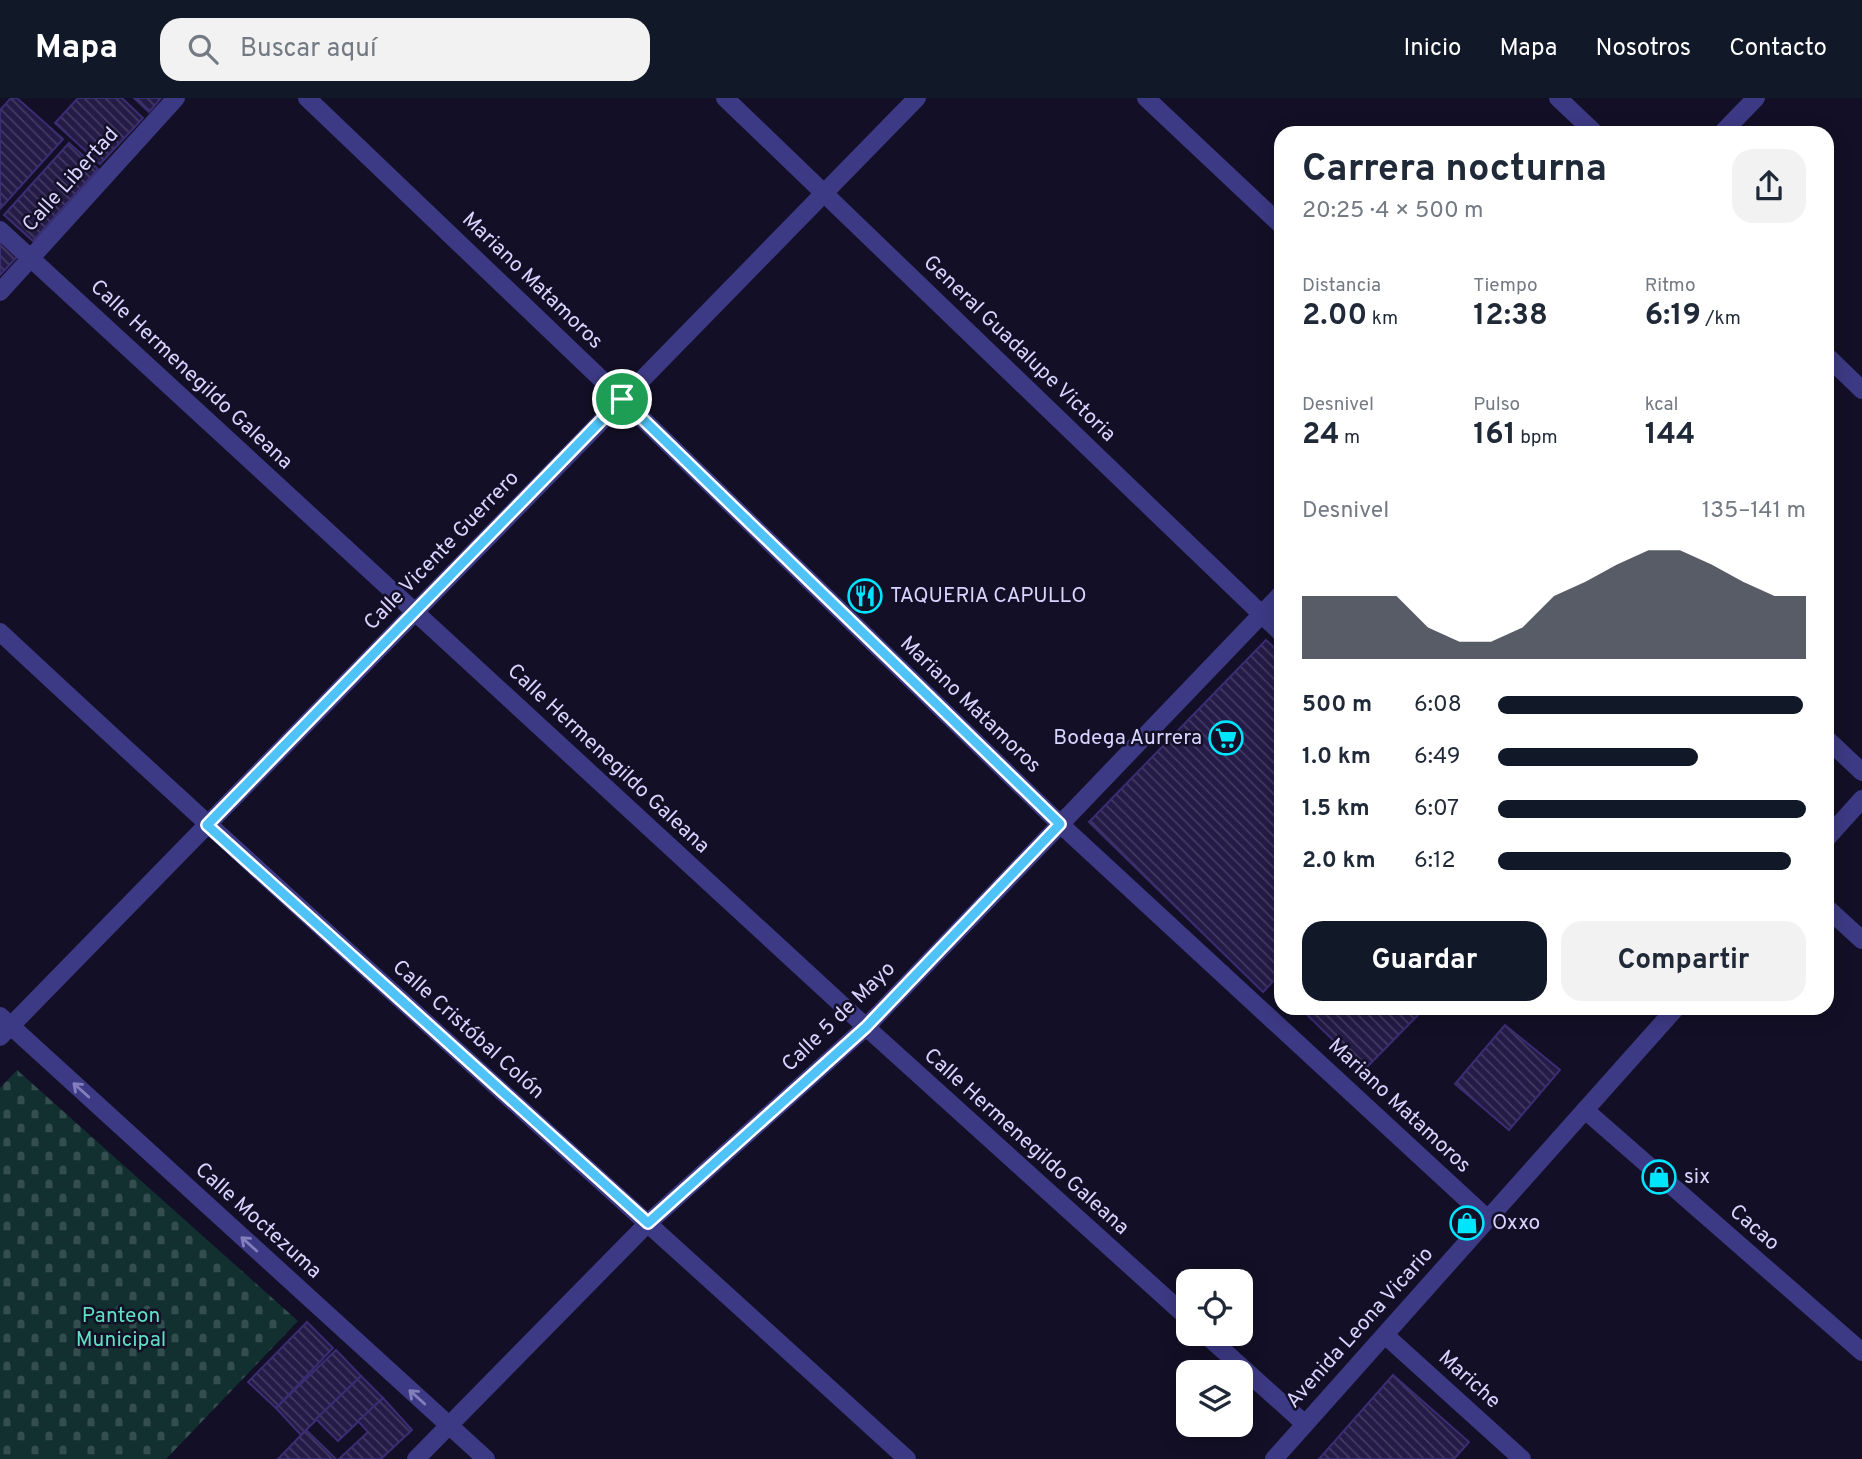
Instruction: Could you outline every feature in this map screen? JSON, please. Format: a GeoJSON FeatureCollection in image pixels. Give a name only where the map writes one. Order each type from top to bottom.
{"type":"FeatureCollection","features":[{"type":"Feature","properties":{"kind":"street","name":"Calle Libertad"},"geometry":{"type":"LineString","coordinates":[[0,292],[176,98]]}},
{"type":"Feature","properties":{"kind":"street","name":"Mariano Matamoros"},"geometry":{"type":"LineString","coordinates":[[306,98],[622,399],[1060,824],[1488,1219]]}},
{"type":"Feature","properties":{"kind":"street","name":"General Guadalupe Victoria"},"geometry":{"type":"LineString","coordinates":[[725,98],[1274,626]]}},
{"type":"Feature","properties":{"kind":"street","name":"Calle Vicente Guerrero"},"geometry":{"type":"LineString","coordinates":[[4,1026],[207,825],[917,98]]}},
{"type":"Feature","properties":{"kind":"street"},"geometry":{"type":"LineString","coordinates":[[1146,98],[1274,218]]}},
{"type":"Feature","properties":{"kind":"street"},"geometry":{"type":"LineString","coordinates":[[1558,98],[1588,126]]}},
{"type":"Feature","properties":{"kind":"street"},"geometry":{"type":"LineString","coordinates":[[1730,126],[1756,98]]}},
{"type":"Feature","properties":{"kind":"street","name":"Calle Hermenegildo Galeana"},"geometry":{"type":"LineString","coordinates":[[0,230],[866,1027],[1176,1307]]}},
{"type":"Feature","properties":{"kind":"street"},"geometry":{"type":"LineString","coordinates":[[1834,363],[1862,390]]}},
{"type":"Feature","properties":{"kind":"street","name":"Calle 5 de Mayo"},"geometry":{"type":"LineString","coordinates":[[416,1459],[648,1223],[866,1027],[1274,601]]}},
{"type":"Feature","properties":{"kind":"street","name":"Calle Cristóbal Colón"},"geometry":{"type":"LineString","coordinates":[[0,632],[207,825],[907,1459]]}},
{"type":"Feature","properties":{"kind":"street"},"geometry":{"type":"LineString","coordinates":[[1834,746],[1862,772]]}},
{"type":"Feature","properties":{"kind":"street"},"geometry":{"type":"LineString","coordinates":[[1834,830],[1862,799]]}},
{"type":"Feature","properties":{"kind":"street"},"geometry":{"type":"LineString","coordinates":[[1834,914],[1862,940]]}},
{"type":"Feature","properties":{"kind":"street","name":"Avenida Leona Vicario"},"geometry":{"type":"LineString","coordinates":[[1275,1459],[1670,1015]]}},
{"type":"Feature","properties":{"kind":"street","name":"Calle Moctezuma"},"geometry":{"type":"LineString","coordinates":[[4,1026],[486,1459]]}},
{"type":"Feature","properties":{"kind":"street","name":"Cacao"},"geometry":{"type":"LineString","coordinates":[[1585,1110],[1862,1352]]}},
{"type":"Feature","properties":{"kind":"street","name":"Mariche"},"geometry":{"type":"LineString","coordinates":[[1385,1335],[1522,1459]]}},
{"type":"Feature","properties":{"kind":"street"},"geometry":{"type":"LineString","coordinates":[[1218,1346],[1306,1424]]}},
{"type":"Feature","properties":{"kind":"green space","name":"Panteon Municipal"},"geometry":{"type":"Polygon","coordinates":[[[17,1070],[298,1321],[166,1459],[0,1459],[0,1088],[17,1070]]]}},
{"type":"Feature","properties":{"kind":"building"},"geometry":{"type":"Polygon","coordinates":[[[11,98],[17,98],[63,139],[0,209],[0,110],[11,98]]]}},
{"type":"Feature","properties":{"kind":"building"},"geometry":{"type":"Polygon","coordinates":[[[78,98],[122,98],[143,118],[100,164],[55,123],[78,98]]]}},
{"type":"Feature","properties":{"kind":"building"},"geometry":{"type":"Polygon","coordinates":[[[134,98],[161,98],[149,112],[134,98]]]}},
{"type":"Feature","properties":{"kind":"building"},"geometry":{"type":"Polygon","coordinates":[[[69,143],[98,169],[33,241],[4,215],[69,143]]]}},
{"type":"Feature","properties":{"kind":"building"},"geometry":{"type":"Polygon","coordinates":[[[0,240],[17,257],[0,275],[0,240]]]}},
{"type":"Feature","properties":{"kind":"building","name":"Bodega Aurrera"},"geometry":{"type":"Polygon","coordinates":[[[1266,640],[1274,647],[1274,980],[1263,992],[1089,822],[1266,640]]]}},
{"type":"Feature","properties":{"kind":"building"},"geometry":{"type":"Polygon","coordinates":[[[1307,1015],[1418,1015],[1364,1070],[1307,1015]]]}},
{"type":"Feature","properties":{"kind":"building"},"geometry":{"type":"Polygon","coordinates":[[[1505,1025],[1560,1070],[1509,1130],[1455,1084],[1505,1025]]]}},
{"type":"Feature","properties":{"kind":"building"},"geometry":{"type":"Polygon","coordinates":[[[307,1322],[333,1348],[276,1408],[248,1382],[307,1322]]]}},
{"type":"Feature","properties":{"kind":"building"},"geometry":{"type":"Polygon","coordinates":[[[336,1350],[361,1376],[301,1435],[276,1408],[336,1350]]]}},
{"type":"Feature","properties":{"kind":"building"},"geometry":{"type":"Polygon","coordinates":[[[1393,1375],[1469,1442],[1454,1459],[1319,1459],[1393,1375]]]}},
{"type":"Feature","properties":{"kind":"building"},"geometry":{"type":"Polygon","coordinates":[[[361,1376],[383,1398],[338,1441],[316,1419],[361,1376]]]}},
{"type":"Feature","properties":{"kind":"building"},"geometry":{"type":"Polygon","coordinates":[[[383,1398],[412,1430],[381,1459],[339,1459],[368,1432],[358,1421],[383,1398]]]}},
{"type":"Feature","properties":{"kind":"building"},"geometry":{"type":"Polygon","coordinates":[[[306,1430],[336,1459],[278,1459],[306,1430]]]}},
{"type":"Feature","properties":{"kind":"place","name":"TAQUERIA CAPULLO"},"geometry":{"type":"Point","coordinates":[865,596]}},
{"type":"Feature","properties":{"kind":"place","name":"Bodega Aurrera"},"geometry":{"type":"Point","coordinates":[1226,738]}},
{"type":"Feature","properties":{"kind":"place","name":"six"},"geometry":{"type":"Point","coordinates":[1659,1177]}},
{"type":"Feature","properties":{"kind":"place","name":"Oxxo"},"geometry":{"type":"Point","coordinates":[1467,1223]}},
{"type":"Feature","properties":{"kind":"route"},"geometry":{"type":"LineString","coordinates":[[622,399],[1060,824],[866,1027],[648,1223],[207,825],[622,399]]}}]}
